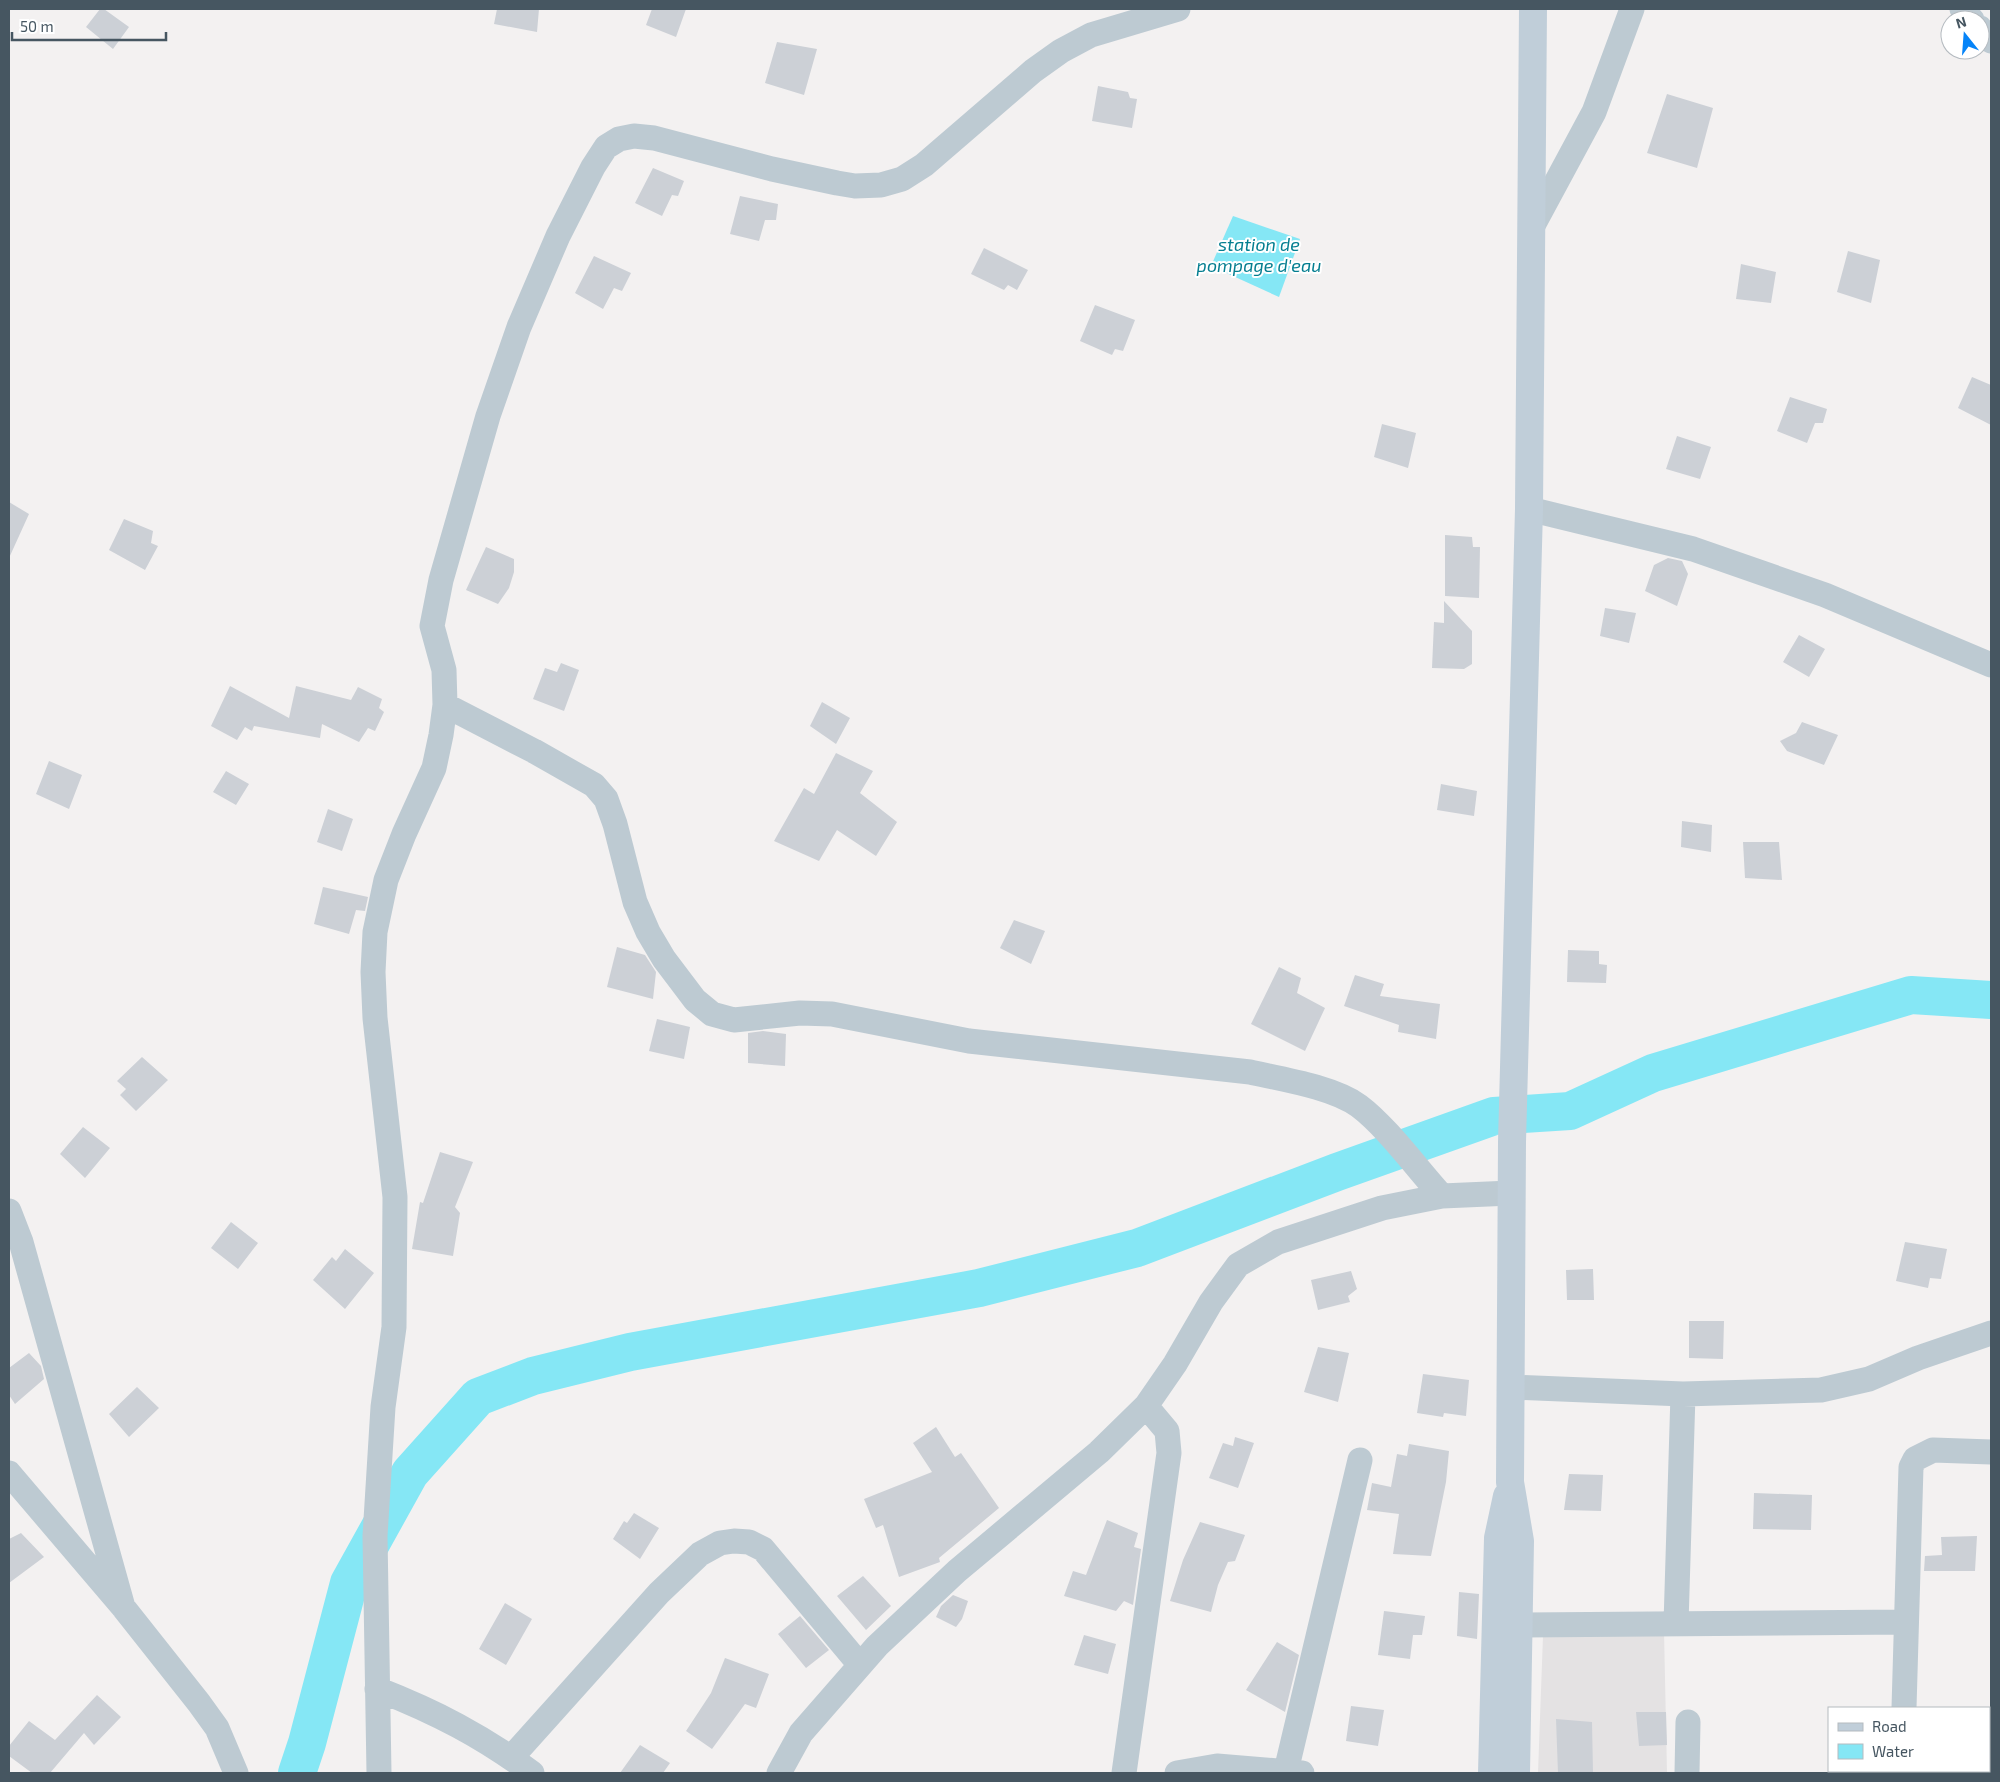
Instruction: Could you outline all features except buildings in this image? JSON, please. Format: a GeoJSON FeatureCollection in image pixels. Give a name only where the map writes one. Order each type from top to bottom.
{"type":"FeatureCollection","features":[{"type":"Feature","properties":{"kind":"main road"},"geometry":{"type":"LineString","coordinates":[[1516,1773],[1520,1541],[1510,1482],[1512,1142],[1529,509],[1533,9]]}},
{"type":"Feature","properties":{"kind":"main road"},"geometry":{"type":"LineString","coordinates":[[1492,1773],[1498,1538],[1510,1482]]}},
{"type":"Feature","properties":{"kind":"street"},"geometry":{"type":"LineString","coordinates":[[379,1773],[375,1536],[383,1407],[394,1327],[395,1197],[375,1018],[373,972],[375,932],[386,880],[404,834],[434,768],[445,705],[444,670],[432,626],[434,613],[486,425],[519,327],[558,236],[592,167],[606,146],[619,139],[634,136],[654,138],[818,179],[855,186],[881,185],[902,178],[924,165],[1033,71],[1061,51],[1091,35],[1178,9]]}},
{"type":"Feature","properties":{"kind":"street"},"geometry":{"type":"LineString","coordinates":[[1531,229],[1594,112],[1632,9]]}},
{"type":"Feature","properties":{"kind":"street"},"geometry":{"type":"LineString","coordinates":[[1529,509],[1693,549],[1825,596],[1991,665]]}},
{"type":"Feature","properties":{"kind":"street"},"geometry":{"type":"LineString","coordinates":[[445,705],[534,751],[594,785],[606,799],[615,824],[635,902],[648,932],[664,959],[695,1000],[712,1014],[734,1020],[800,1013],[832,1014],[969,1041],[1222,1068],[1295,1082],[1340,1096],[1358,1106],[1374,1120],[1442,1196]]}},
{"type":"Feature","properties":{"kind":"street"},"geometry":{"type":"LineString","coordinates":[[779,1773],[800,1733],[877,1646],[958,1571],[1099,1452],[1146,1406],[1175,1364],[1211,1302],[1238,1265],[1278,1242],[1382,1208],[1442,1196],[1512,1193]]}},
{"type":"Feature","properties":{"kind":"street"},"geometry":{"type":"LineString","coordinates":[[9,1211],[21,1242],[123,1608]]}},
{"type":"Feature","properties":{"kind":"street"},"geometry":{"type":"LineString","coordinates":[[1510,1387],[1683,1394],[1821,1390],[1869,1379],[1991,1333]]}},
{"type":"Feature","properties":{"kind":"street"},"geometry":{"type":"LineString","coordinates":[[1676,1624],[1683,1394]]}},
{"type":"Feature","properties":{"kind":"street"},"geometry":{"type":"LineString","coordinates":[[1124,1773],[1169,1453],[1166,1431],[1146,1406]]}},
{"type":"Feature","properties":{"kind":"street"},"geometry":{"type":"LineString","coordinates":[[1904,1707],[1908,1514],[1911,1467],[1915,1459],[1933,1450],[1991,1452]]}},
{"type":"Feature","properties":{"kind":"street"},"geometry":{"type":"LineString","coordinates":[[1177,1773],[1218,1766],[1294,1772],[1360,1460]]}},
{"type":"Feature","properties":{"kind":"street"},"geometry":{"type":"LineString","coordinates":[[13,1489],[123,1608],[217,1728],[236,1773]]}},
{"type":"Feature","properties":{"kind":"street"},"geometry":{"type":"LineString","coordinates":[[510,1758],[659,1593],[700,1554],[720,1543],[749,1542],[763,1549],[860,1665]]}},
{"type":"Feature","properties":{"kind":"street"},"geometry":{"type":"LineString","coordinates":[[1520,1625],[1906,1622]]}},
{"type":"Feature","properties":{"kind":"street"},"geometry":{"type":"LineString","coordinates":[[377,1689],[462,1726],[532,1773]]}},
{"type":"Feature","properties":{"kind":"street"},"geometry":{"type":"LineString","coordinates":[[1687,1773],[1688,1722]]}},
{"type":"Feature","properties":{"kind":"shaded area"},"geometry":{"type":"Polygon","coordinates":[[[1664,1631],[1667,1773],[1538,1773],[1543,1636],[1664,1631]]]}},
{"type":"Feature","properties":{"kind":"water","name":"station de pompage d'eau"},"geometry":{"type":"Polygon","coordinates":[[[1233,216],[1300,239],[1279,297],[1211,266],[1233,216]]]}},
{"type":"Feature","properties":{"kind":"waterway"},"geometry":{"type":"LineString","coordinates":[[297,1773],[307,1743],[349,1583],[410,1473],[478,1397],[533,1376],[630,1352],[979,1288],[1137,1248],[1337,1172],[1494,1116],[1570,1111],[1653,1073],[1911,995],[1991,1000]]}}]}
